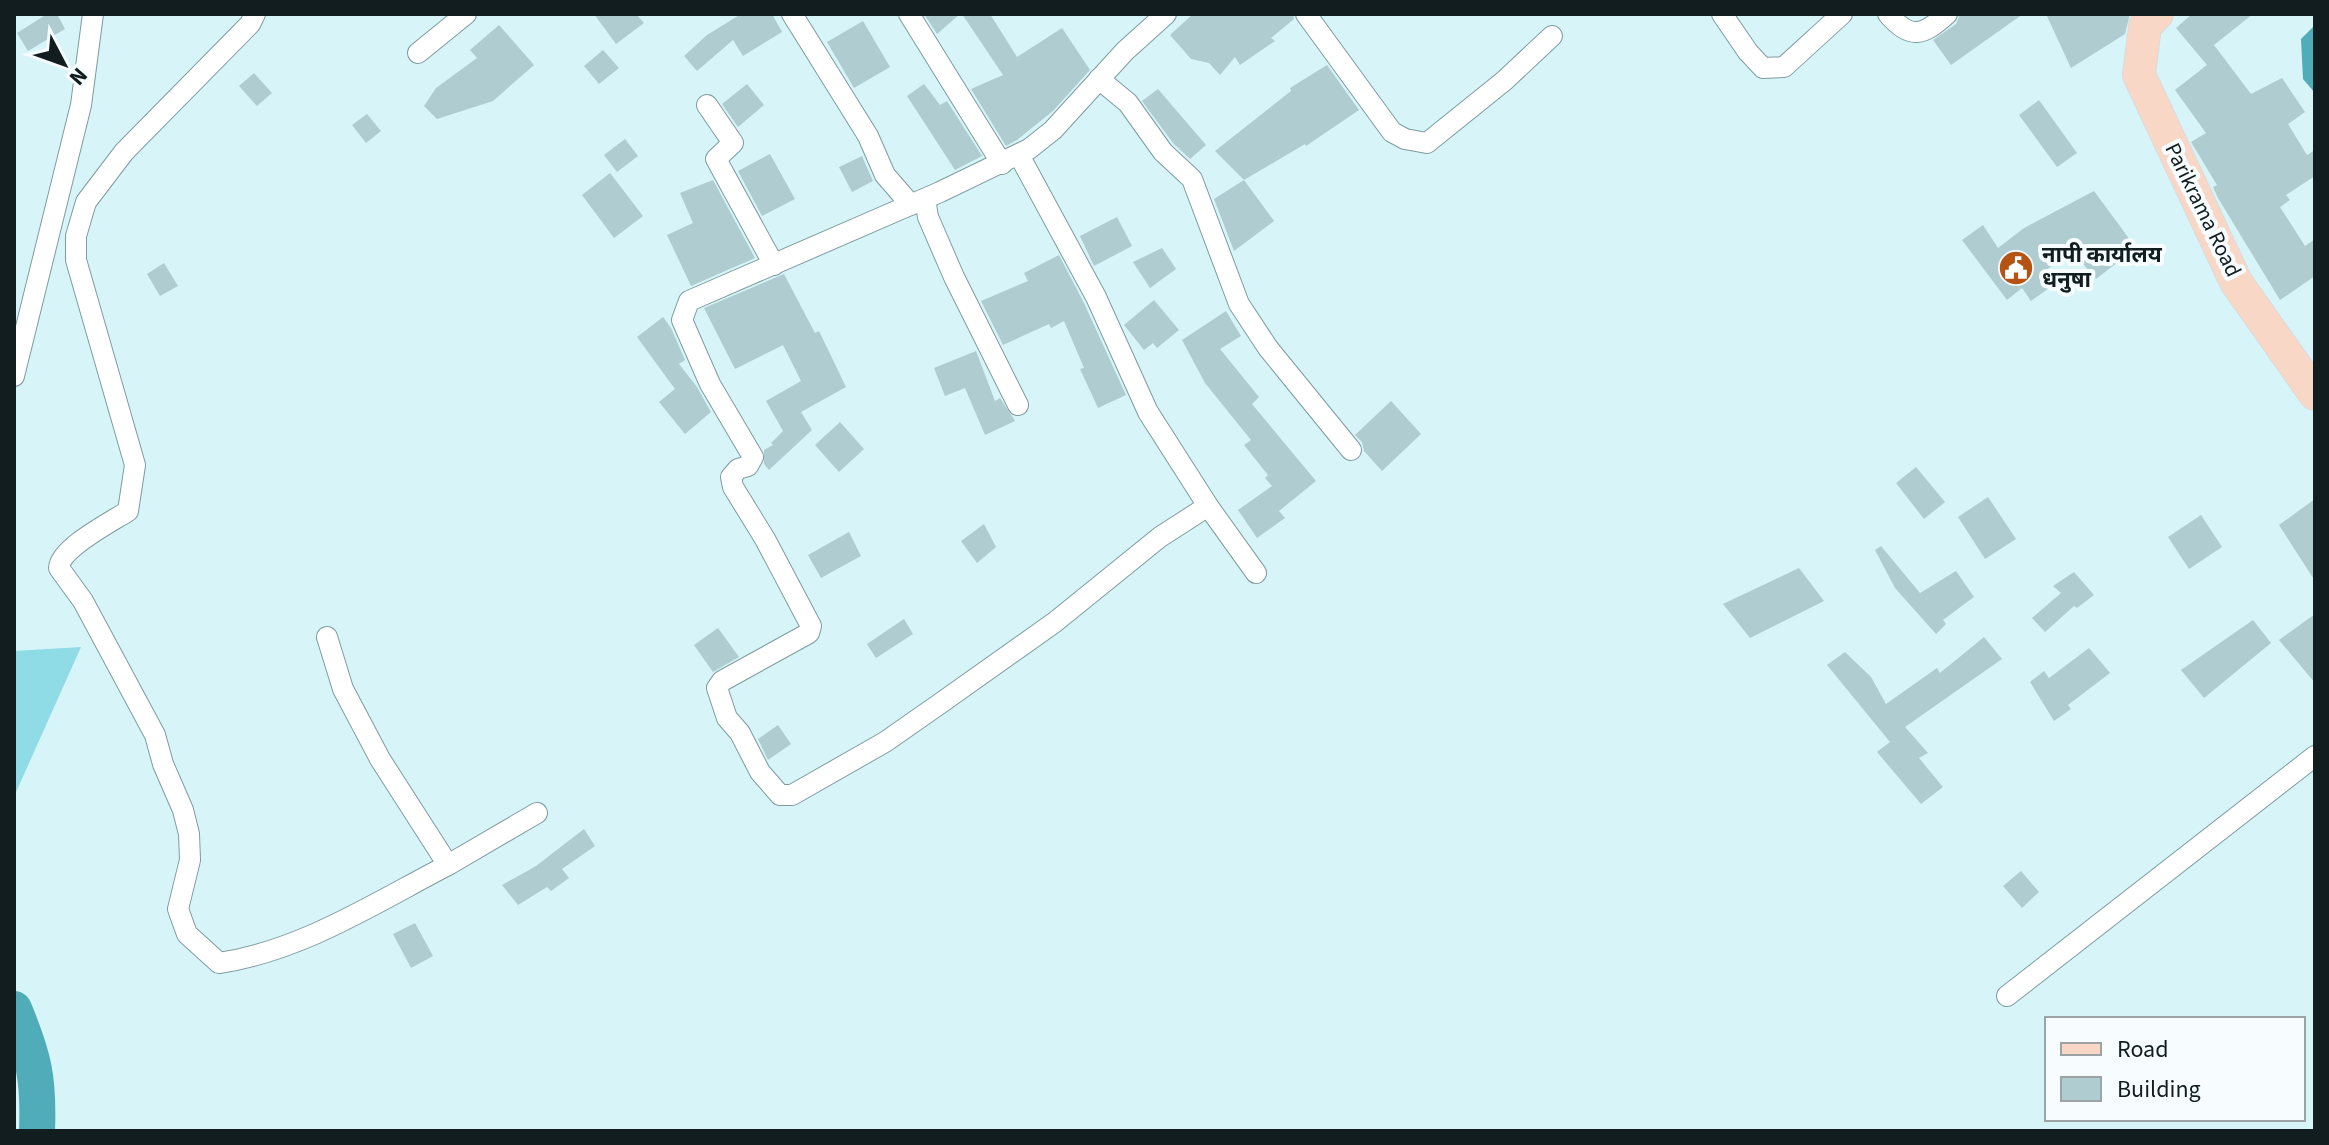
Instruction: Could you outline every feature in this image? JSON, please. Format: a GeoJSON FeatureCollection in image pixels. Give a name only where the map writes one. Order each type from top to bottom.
{"type":"FeatureCollection","features":[{"type":"Feature","properties":{"kind":"main road","name":"Parikrama Road"},"geometry":{"type":"LineString","coordinates":[[2147,18],[2139,75],[2236,282],[2315,394]]}},
{"type":"Feature","properties":{"kind":"street"},"geometry":{"type":"LineString","coordinates":[[14,376],[81,105],[93,14]]}},
{"type":"Feature","properties":{"kind":"street"},"geometry":{"type":"LineString","coordinates":[[255,14],[250,24],[124,152],[86,202],[76,236],[76,260],[135,465],[128,511],[69,549],[59,562],[59,568],[83,601],[155,735],[163,764],[183,810],[189,834],[190,860],[178,909],[187,934],[219,963],[242,960],[322,932],[537,813]]}},
{"type":"Feature","properties":{"kind":"street"},"geometry":{"type":"LineString","coordinates":[[418,53],[466,14]]}},
{"type":"Feature","properties":{"kind":"street"},"geometry":{"type":"LineString","coordinates":[[792,14],[868,136],[885,175],[918,202],[928,217],[1018,405]]}},
{"type":"Feature","properties":{"kind":"street"},"geometry":{"type":"LineString","coordinates":[[909,14],[1010,159],[1096,297],[1148,412],[1208,506],[1256,573]]}},
{"type":"Feature","properties":{"kind":"street"},"geometry":{"type":"LineString","coordinates":[[1306,14],[1392,132],[1405,139],[1427,143],[1504,81],[1552,36]]}},
{"type":"Feature","properties":{"kind":"street"},"geometry":{"type":"LineString","coordinates":[[1722,14],[1763,68],[1784,67],[1842,14]]}},
{"type":"Feature","properties":{"kind":"street"},"geometry":{"type":"LineString","coordinates":[[1888,14],[1899,27],[1910,32],[1931,28],[1947,14]]}},
{"type":"Feature","properties":{"kind":"street"},"geometry":{"type":"LineString","coordinates":[[1158,16],[1053,130],[1010,159],[689,301],[682,320],[710,384],[753,457],[748,466],[738,469],[731,477],[733,487],[765,539],[811,626],[809,633],[722,681],[717,688],[727,718],[740,733],[760,772],[780,795],[792,795],[902,730],[1055,622],[1160,537],[1208,506]]}},
{"type":"Feature","properties":{"kind":"street"},"geometry":{"type":"LineString","coordinates":[[1099,79],[1128,103],[1163,152],[1192,179],[1239,304],[1268,348],[1351,450]]}},
{"type":"Feature","properties":{"kind":"street"},"geometry":{"type":"LineString","coordinates":[[707,105],[733,143],[716,159],[774,265]]}},
{"type":"Feature","properties":{"kind":"street"},"geometry":{"type":"LineString","coordinates":[[50,224],[76,236]]}},
{"type":"Feature","properties":{"kind":"street"},"geometry":{"type":"LineString","coordinates":[[327,637],[343,689],[380,759],[448,865]]}},
{"type":"Feature","properties":{"kind":"street"},"geometry":{"type":"LineString","coordinates":[[2007,996],[2315,756]]}},
{"type":"Feature","properties":{"kind":"shaded area"},"geometry":{"type":"Polygon","coordinates":[[[2315,25],[2315,93],[2303,79],[2301,39],[2315,25]]]}},
{"type":"Feature","properties":{"kind":"shaded area"},"geometry":{"type":"Polygon","coordinates":[[[81,647],[17,790],[14,796],[14,651],[81,647]]]}},
{"type":"Feature","properties":{"kind":"building"},"geometry":{"type":"Polygon","coordinates":[[[47,14],[57,14],[65,29],[28,51],[17,33],[47,14]]]}},
{"type":"Feature","properties":{"kind":"building"},"geometry":{"type":"Polygon","coordinates":[[[594,14],[636,14],[644,23],[616,44],[594,14]]]}},
{"type":"Feature","properties":{"kind":"building"},"geometry":{"type":"Polygon","coordinates":[[[741,14],[772,14],[782,32],[743,56],[733,40],[697,71],[684,56],[707,35],[741,14]]]}},
{"type":"Feature","properties":{"kind":"building"},"geometry":{"type":"Polygon","coordinates":[[[924,14],[960,14],[937,34],[924,14]]]}},
{"type":"Feature","properties":{"kind":"building"},"geometry":{"type":"Polygon","coordinates":[[[962,14],[990,14],[1017,57],[1062,28],[1090,70],[1053,111],[1006,146],[971,89],[1003,75],[962,14]]]}},
{"type":"Feature","properties":{"kind":"building"},"geometry":{"type":"Polygon","coordinates":[[[1193,14],[1293,14],[1294,19],[1271,38],[1275,41],[1240,65],[1235,57],[1220,75],[1209,63],[1191,59],[1170,35],[1193,14]]]}},
{"type":"Feature","properties":{"kind":"building"},"geometry":{"type":"Polygon","coordinates":[[[1960,14],[2023,14],[1951,65],[1933,40],[1956,24],[1960,14]]]}},
{"type":"Feature","properties":{"kind":"building"},"geometry":{"type":"Polygon","coordinates":[[[2046,14],[2130,14],[2125,34],[2071,68],[2046,14]]]}},
{"type":"Feature","properties":{"kind":"building"},"geometry":{"type":"Polygon","coordinates":[[[2192,14],[2253,14],[2214,45],[2251,94],[2282,78],[2305,112],[2288,124],[2307,155],[2315,150],[2315,176],[2286,195],[2290,200],[2280,207],[2305,246],[2315,239],[2315,276],[2280,300],[2218,198],[2213,187],[2217,185],[2191,142],[2206,133],[2175,90],[2207,65],[2176,28],[2192,14]]]}},
{"type":"Feature","properties":{"kind":"building"},"geometry":{"type":"Polygon","coordinates":[[[863,21],[890,67],[854,88],[827,42],[863,21]]]}},
{"type":"Feature","properties":{"kind":"building"},"geometry":{"type":"Polygon","coordinates":[[[499,25],[534,65],[493,101],[437,119],[424,106],[436,88],[477,58],[470,50],[499,25]]]}},
{"type":"Feature","properties":{"kind":"building"},"geometry":{"type":"Polygon","coordinates":[[[603,50],[619,68],[599,84],[584,66],[603,50]]]}},
{"type":"Feature","properties":{"kind":"building"},"geometry":{"type":"Polygon","coordinates":[[[1327,65],[1359,110],[1306,146],[1244,180],[1215,151],[1291,91],[1290,88],[1327,65]]]}},
{"type":"Feature","properties":{"kind":"building"},"geometry":{"type":"Polygon","coordinates":[[[254,73],[272,93],[257,106],[239,86],[254,73]]]}},
{"type":"Feature","properties":{"kind":"building"},"geometry":{"type":"Polygon","coordinates":[[[747,84],[764,105],[738,127],[722,104],[747,84]]]}},
{"type":"Feature","properties":{"kind":"building"},"geometry":{"type":"Polygon","coordinates":[[[924,84],[940,105],[947,101],[982,156],[955,170],[907,96],[924,84]]]}},
{"type":"Feature","properties":{"kind":"building"},"geometry":{"type":"Polygon","coordinates":[[[1158,89],[1206,145],[1190,159],[1173,143],[1142,101],[1158,89]]]}},
{"type":"Feature","properties":{"kind":"building"},"geometry":{"type":"Polygon","coordinates":[[[2039,100],[2077,153],[2057,167],[2019,115],[2039,100]]]}},
{"type":"Feature","properties":{"kind":"building"},"geometry":{"type":"Polygon","coordinates":[[[367,114],[381,131],[366,143],[352,125],[367,114]]]}},
{"type":"Feature","properties":{"kind":"building"},"geometry":{"type":"Polygon","coordinates":[[[625,139],[638,156],[617,172],[604,155],[625,139]]]}},
{"type":"Feature","properties":{"kind":"building"},"geometry":{"type":"Polygon","coordinates":[[[770,154],[795,199],[762,216],[738,171],[770,154]]]}},
{"type":"Feature","properties":{"kind":"building"},"geometry":{"type":"Polygon","coordinates":[[[862,156],[873,181],[852,192],[839,167],[862,156]]]}},
{"type":"Feature","properties":{"kind":"building"},"geometry":{"type":"Polygon","coordinates":[[[610,173],[643,216],[614,238],[582,195],[610,173]]]}},
{"type":"Feature","properties":{"kind":"building"},"geometry":{"type":"Polygon","coordinates":[[[713,180],[755,258],[691,286],[667,235],[693,223],[680,193],[713,180]]]}},
{"type":"Feature","properties":{"kind":"building"},"geometry":{"type":"Polygon","coordinates":[[[1244,180],[1274,221],[1234,251],[1214,199],[1244,180]]]}},
{"type":"Feature","properties":{"kind":"building"},"geometry":{"type":"Polygon","coordinates":[[[2094,191],[2136,248],[2096,279],[2072,251],[2042,273],[2052,286],[2031,301],[2022,288],[2007,300],[1962,240],[1983,225],[1998,248],[2024,228],[2094,191]]]}},
{"type":"Feature","properties":{"kind":"building"},"geometry":{"type":"Polygon","coordinates":[[[1117,217],[1132,246],[1094,266],[1080,236],[1117,217]]]}},
{"type":"Feature","properties":{"kind":"building"},"geometry":{"type":"Polygon","coordinates":[[[1162,248],[1176,269],[1150,288],[1133,262],[1162,248]]]}},
{"type":"Feature","properties":{"kind":"building"},"geometry":{"type":"Polygon","coordinates":[[[1059,255],[1126,395],[1098,408],[1080,369],[1084,368],[1064,321],[1051,328],[1049,324],[1003,345],[981,301],[1028,281],[1024,273],[1059,255]]]}},
{"type":"Feature","properties":{"kind":"building"},"geometry":{"type":"Polygon","coordinates":[[[164,263],[178,286],[160,296],[147,274],[164,263]]]}},
{"type":"Feature","properties":{"kind":"building"},"geometry":{"type":"Polygon","coordinates":[[[784,274],[815,333],[819,331],[846,387],[801,412],[812,430],[769,470],[764,464],[764,450],[773,445],[771,443],[783,431],[766,401],[801,381],[783,345],[735,369],[704,308],[784,274]]]}},
{"type":"Feature","properties":{"kind":"building"},"geometry":{"type":"Polygon","coordinates":[[[1154,300],[1179,330],[1157,348],[1153,343],[1144,350],[1124,325],[1154,300]]]}},
{"type":"Feature","properties":{"kind":"building"},"geometry":{"type":"Polygon","coordinates":[[[1226,311],[1241,336],[1220,349],[1259,397],[1252,404],[1316,481],[1279,511],[1285,518],[1257,538],[1238,510],[1272,486],[1265,478],[1268,475],[1244,445],[1251,440],[1205,383],[1182,340],[1226,311]]]}},
{"type":"Feature","properties":{"kind":"building"},"geometry":{"type":"Polygon","coordinates":[[[663,317],[685,360],[679,364],[711,412],[685,434],[659,402],[675,389],[637,337],[663,317]]]}},
{"type":"Feature","properties":{"kind":"building"},"geometry":{"type":"Polygon","coordinates":[[[976,351],[995,401],[1000,398],[1015,421],[985,435],[965,388],[945,396],[934,368],[976,351]]]}},
{"type":"Feature","properties":{"kind":"building"},"geometry":{"type":"Polygon","coordinates":[[[1391,401],[1421,434],[1382,471],[1364,451],[1362,442],[1355,435],[1391,401]]]}},
{"type":"Feature","properties":{"kind":"building"},"geometry":{"type":"Polygon","coordinates":[[[840,422],[864,449],[839,472],[815,445],[840,422]]]}},
{"type":"Feature","properties":{"kind":"building"},"geometry":{"type":"Polygon","coordinates":[[[1916,467],[1945,502],[1924,519],[1896,483],[1916,467]]]}},
{"type":"Feature","properties":{"kind":"building"},"geometry":{"type":"Polygon","coordinates":[[[1988,497],[2016,539],[1985,559],[1958,517],[1988,497]]]}},
{"type":"Feature","properties":{"kind":"building"},"geometry":{"type":"Polygon","coordinates":[[[2315,499],[2315,581],[2279,525],[2315,499]]]}},
{"type":"Feature","properties":{"kind":"building"},"geometry":{"type":"Polygon","coordinates":[[[2201,515],[2222,547],[2189,569],[2168,537],[2201,515]]]}},
{"type":"Feature","properties":{"kind":"building"},"geometry":{"type":"Polygon","coordinates":[[[984,524],[996,547],[977,563],[961,541],[984,524]]]}},
{"type":"Feature","properties":{"kind":"building"},"geometry":{"type":"Polygon","coordinates":[[[849,532],[861,556],[821,578],[808,555],[849,532]]]}},
{"type":"Feature","properties":{"kind":"building"},"geometry":{"type":"Polygon","coordinates":[[[1881,546],[1920,593],[1956,571],[1974,597],[1943,620],[1946,624],[1936,634],[1895,588],[1875,550],[1881,546]]]}},
{"type":"Feature","properties":{"kind":"building"},"geometry":{"type":"Polygon","coordinates":[[[1799,568],[1824,601],[1750,638],[1723,604],[1799,568]]]}},
{"type":"Feature","properties":{"kind":"building"},"geometry":{"type":"Polygon","coordinates":[[[2074,572],[2094,595],[2077,608],[2074,606],[2045,632],[2032,618],[2061,593],[2053,586],[2074,572]]]}},
{"type":"Feature","properties":{"kind":"building"},"geometry":{"type":"Polygon","coordinates":[[[2315,614],[2315,683],[2279,640],[2315,614]]]}},
{"type":"Feature","properties":{"kind":"building"},"geometry":{"type":"Polygon","coordinates":[[[904,619],[913,634],[876,658],[867,644],[904,619]]]}},
{"type":"Feature","properties":{"kind":"building"},"geometry":{"type":"Polygon","coordinates":[[[2253,620],[2271,643],[2204,698],[2181,670],[2253,620]]]}},
{"type":"Feature","properties":{"kind":"building"},"geometry":{"type":"Polygon","coordinates":[[[718,628],[739,657],[713,672],[694,645],[718,628]]]}},
{"type":"Feature","properties":{"kind":"building"},"geometry":{"type":"Polygon","coordinates":[[[1984,637],[2002,659],[1905,727],[1928,753],[1919,758],[1943,787],[1921,804],[1877,752],[1890,742],[1827,665],[1845,652],[1871,677],[1886,704],[1937,668],[1940,673],[1984,637]]]}},
{"type":"Feature","properties":{"kind":"building"},"geometry":{"type":"Polygon","coordinates":[[[2089,648],[2110,673],[2068,705],[2071,709],[2054,721],[2030,682],[2044,671],[2049,678],[2089,648]]]}},
{"type":"Feature","properties":{"kind":"building"},"geometry":{"type":"Polygon","coordinates":[[[778,725],[791,744],[768,760],[758,739],[778,725]]]}},
{"type":"Feature","properties":{"kind":"building"},"geometry":{"type":"Polygon","coordinates":[[[584,829],[595,846],[562,869],[569,878],[551,891],[547,887],[518,905],[502,885],[536,866],[584,829]]]}},
{"type":"Feature","properties":{"kind":"building"},"geometry":{"type":"Polygon","coordinates":[[[2021,871],[2039,892],[2022,908],[2003,886],[2021,871]]]}},
{"type":"Feature","properties":{"kind":"building"},"geometry":{"type":"Polygon","coordinates":[[[415,923],[433,956],[411,968],[393,934],[415,923]]]}},
{"type":"Feature","properties":{"kind":"waterway"},"geometry":{"type":"LineString","coordinates":[[14,1009],[34,1068],[37,1131]]}},
{"type":"Feature","properties":{"kind":"place","name":"नापी कार्यालय धनुषा"},"geometry":{"type":"Point","coordinates":[2016,268]}}]}
